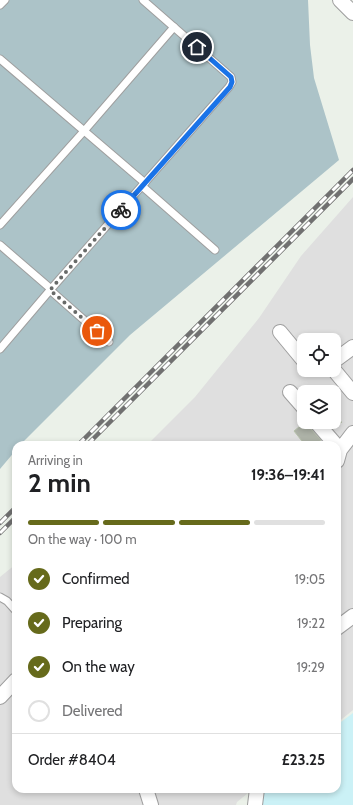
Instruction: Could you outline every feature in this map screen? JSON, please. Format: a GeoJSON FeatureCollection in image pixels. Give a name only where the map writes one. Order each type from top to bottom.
{"type":"FeatureCollection","features":[{"type":"Feature","properties":{"kind":"street"},"geometry":{"type":"LineString","coordinates":[[341,0],[353,13]]}},
{"type":"Feature","properties":{"kind":"street"},"geometry":{"type":"LineString","coordinates":[[280,332],[297,353]]}},
{"type":"Feature","properties":{"kind":"street"},"geometry":{"type":"LineString","coordinates":[[341,356],[353,347]]}},
{"type":"Feature","properties":{"kind":"street"},"geometry":{"type":"LineString","coordinates":[[340,377],[353,394]]}},
{"type":"Feature","properties":{"kind":"street"},"geometry":{"type":"LineString","coordinates":[[290,392],[297,400]]}},
{"type":"Feature","properties":{"kind":"street"},"geometry":{"type":"LineString","coordinates":[[321,429],[330,441]]}},
{"type":"Feature","properties":{"kind":"street"},"geometry":{"type":"LineString","coordinates":[[341,446],[353,433]]}},
{"type":"Feature","properties":{"kind":"street"},"geometry":{"type":"LineString","coordinates":[[341,625],[353,616]]}},
{"type":"Feature","properties":{"kind":"street"},"geometry":{"type":"LineString","coordinates":[[0,697],[12,684]]}},
{"type":"Feature","properties":{"kind":"street"},"geometry":{"type":"LineString","coordinates":[[147,793],[151,805]]}},
{"type":"Feature","properties":{"kind":"street"},"geometry":{"type":"LineString","coordinates":[[255,805],[256,793]]}},
{"type":"Feature","properties":{"kind":"lane"},"geometry":{"type":"LineString","coordinates":[[0,5],[5,0]]}},
{"type":"Feature","properties":{"kind":"lane"},"geometry":{"type":"LineString","coordinates":[[0,349],[143,184],[230,87],[232,82],[231,77],[142,0]]}},
{"type":"Feature","properties":{"kind":"lane"},"geometry":{"type":"LineString","coordinates":[[0,225],[174,27]]}},
{"type":"Feature","properties":{"kind":"lane"},"geometry":{"type":"LineString","coordinates":[[0,59],[84,131],[215,250]]}},
{"type":"Feature","properties":{"kind":"lane"},"geometry":{"type":"LineString","coordinates":[[0,245],[109,342]]}},
{"type":"Feature","properties":{"kind":"lane"},"geometry":{"type":"LineString","coordinates":[[0,597],[7,601],[12,607]]}},
{"type":"Feature","properties":{"kind":"shaded area"},"geometry":{"type":"Polygon","coordinates":[[[0,0],[308,0],[310,45],[314,78],[339,160],[130,335],[24,441],[12,441],[12,455],[0,469],[0,0]]]}},
{"type":"Feature","properties":{"kind":"shaded area"},"geometry":{"type":"Polygon","coordinates":[[[353,197],[353,710],[341,720],[341,441],[151,441],[195,397],[259,318],[301,256],[353,197]]]}},
{"type":"Feature","properties":{"kind":"shaded area"},"geometry":{"type":"Polygon","coordinates":[[[12,567],[12,793],[248,793],[237,802],[236,805],[0,805],[0,577],[12,567]]]}},
{"type":"Feature","properties":{"kind":"shaded area"},"geometry":{"type":"Polygon","coordinates":[[[353,713],[353,805],[255,805],[256,793],[341,793],[341,722],[353,713]]]}},
{"type":"Feature","properties":{"kind":"building"},"geometry":{"type":"Polygon","coordinates":[[[297,429],[311,429],[321,440],[320,441],[302,441],[294,431],[297,429]]]}},
{"type":"Feature","properties":{"kind":"railway"},"geometry":{"type":"LineString","coordinates":[[82,441],[353,170]]}},
{"type":"Feature","properties":{"kind":"railway"},"geometry":{"type":"LineString","coordinates":[[91,441],[353,179]]}},
{"type":"Feature","properties":{"kind":"railway"},"geometry":{"type":"LineString","coordinates":[[0,523],[12,511]]}},
{"type":"Feature","properties":{"kind":"railway"},"geometry":{"type":"LineString","coordinates":[[0,533],[12,521]]}},
{"type":"Feature","properties":{"kind":"way so far"},"geometry":{"type":"LineString","coordinates":[[97,331],[50,290],[121,210]]}},
{"type":"Feature","properties":{"kind":"route"},"geometry":{"type":"LineString","coordinates":[[121,210],[230,87],[232,82],[231,77],[197,47]]}}]}
